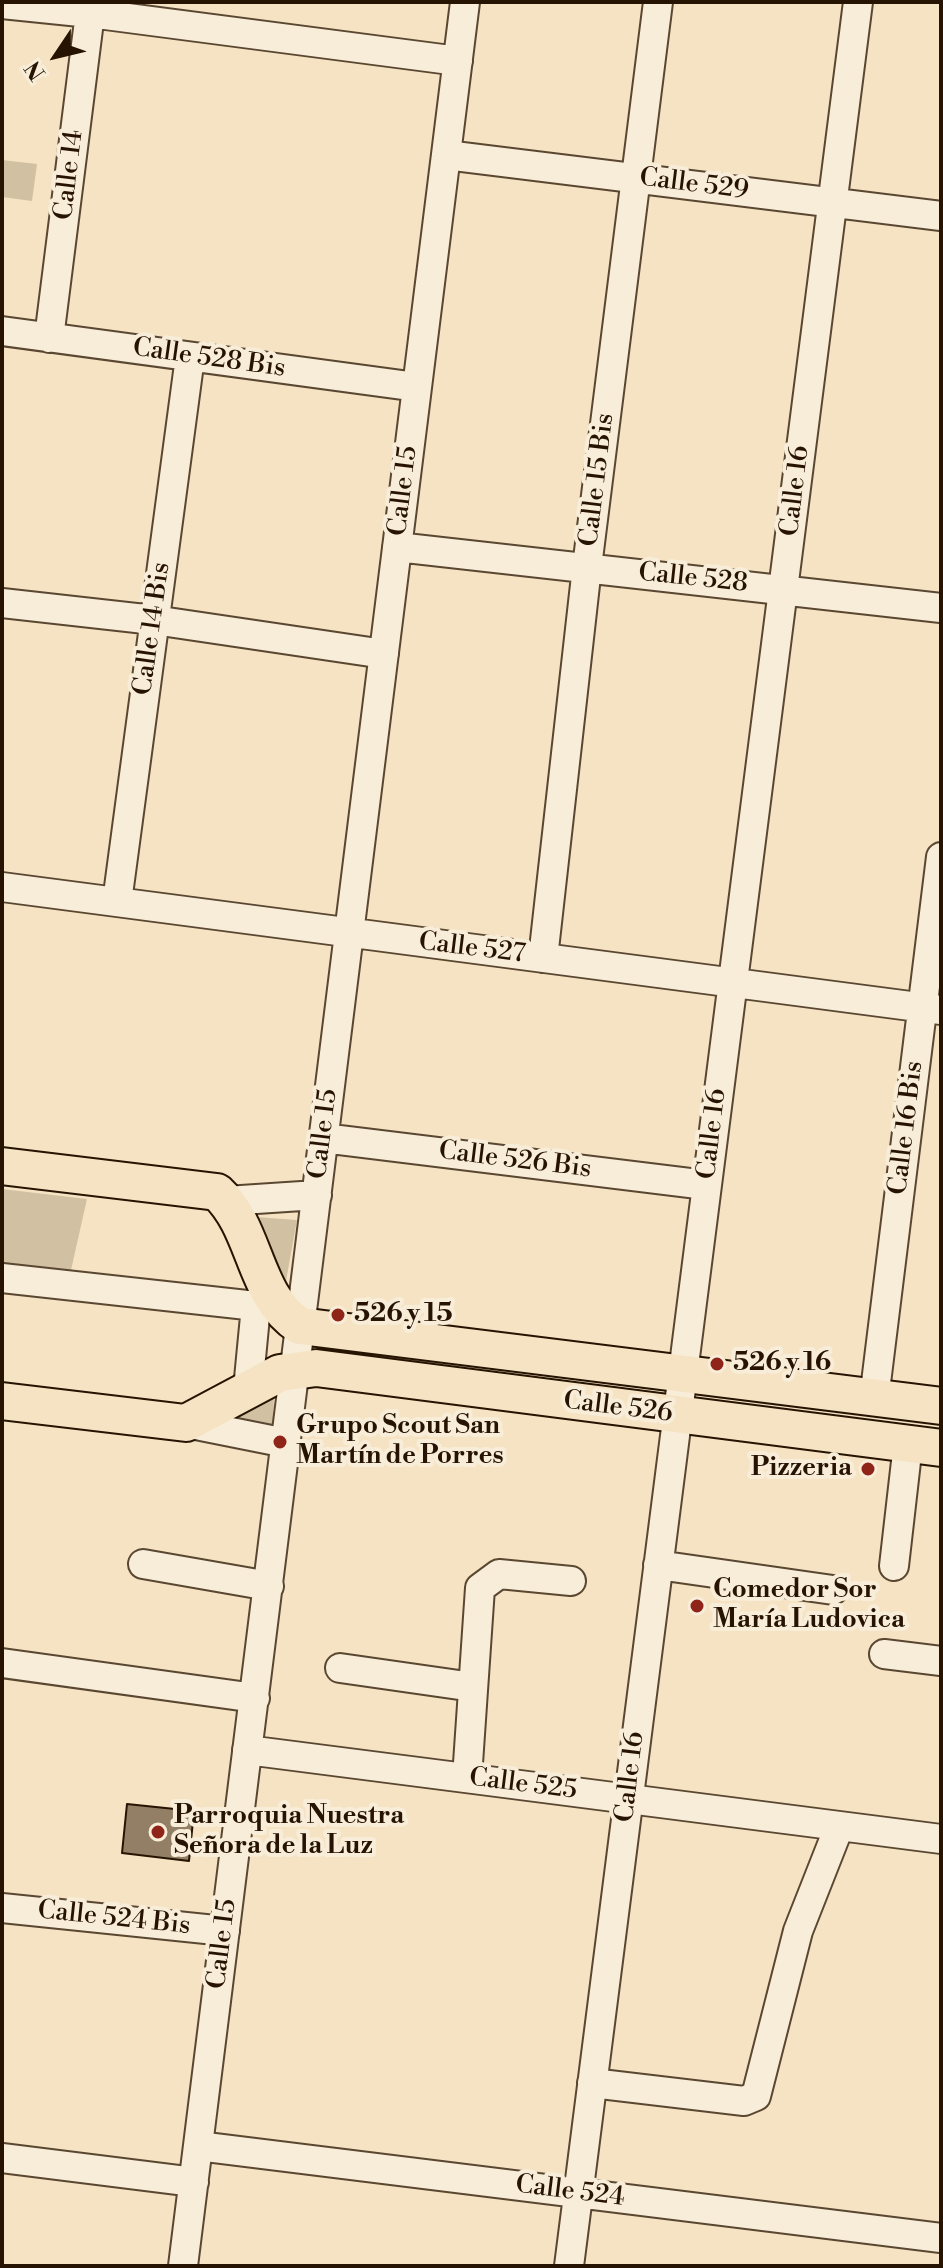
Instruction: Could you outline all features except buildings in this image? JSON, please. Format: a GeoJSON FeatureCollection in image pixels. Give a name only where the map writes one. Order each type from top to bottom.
{"type":"FeatureCollection","features":[{"type":"Feature","properties":{"kind":"main road"},"geometry":{"type":"LineString","coordinates":[[2,1166],[217,1192],[241,1224],[264,1300],[279,1307],[300,1326]]}},
{"type":"Feature","properties":{"kind":"main road","name":"Calle 526"},"geometry":{"type":"LineString","coordinates":[[300,1326],[941,1406]]}},
{"type":"Feature","properties":{"kind":"main road","name":"Calle 526"},"geometry":{"type":"LineString","coordinates":[[186,1423],[280,1373],[316,1368],[924,1446]]}},
{"type":"Feature","properties":{"kind":"main road"},"geometry":{"type":"LineString","coordinates":[[2,1401],[186,1423]]}},
{"type":"Feature","properties":{"kind":"street","name":"Calle 15"},"geometry":{"type":"LineString","coordinates":[[183,2266],[465,2]]}},
{"type":"Feature","properties":{"kind":"street","name":"Calle 15 Bis"},"geometry":{"type":"LineString","coordinates":[[543,958],[587,567],[658,2]]}},
{"type":"Feature","properties":{"kind":"street","name":"Calle 16"},"geometry":{"type":"LineString","coordinates":[[569,2266],[858,2]]}},
{"type":"Feature","properties":{"kind":"street"},"geometry":{"type":"LineString","coordinates":[[2,4],[458,61]]}},
{"type":"Feature","properties":{"kind":"street","name":"Calle 14"},"geometry":{"type":"LineString","coordinates":[[49,338],[90,13]]}},
{"type":"Feature","properties":{"kind":"street","name":"Calle 529"},"geometry":{"type":"LineString","coordinates":[[446,155],[941,216]]}},
{"type":"Feature","properties":{"kind":"street","name":"Calle 528 Bis"},"geometry":{"type":"LineString","coordinates":[[2,331],[417,387]]}},
{"type":"Feature","properties":{"kind":"street","name":"Calle 14 Bis"},"geometry":{"type":"LineString","coordinates":[[117,902],[190,357]]}},
{"type":"Feature","properties":{"kind":"street","name":"Calle 528"},"geometry":{"type":"LineString","coordinates":[[397,547],[941,608]]}},
{"type":"Feature","properties":{"kind":"street"},"geometry":{"type":"LineString","coordinates":[[2,603],[154,620],[384,654]]}},
{"type":"Feature","properties":{"kind":"street","name":"Calle 16 Bis"},"geometry":{"type":"LineString","coordinates":[[874,1399],[931,1009],[941,857]]}},
{"type":"Feature","properties":{"kind":"street","name":"Calle 527"},"geometry":{"type":"LineString","coordinates":[[2,887],[931,1009]]}},
{"type":"Feature","properties":{"kind":"street","name":"Calle 526 Bis"},"geometry":{"type":"LineString","coordinates":[[323,1138],[706,1185]]}},
{"type":"Feature","properties":{"kind":"street"},"geometry":{"type":"LineString","coordinates":[[226,1201],[317,1195]]}},
{"type":"Feature","properties":{"kind":"street"},"geometry":{"type":"LineString","coordinates":[[2,1278],[264,1300],[248,1389]]}},
{"type":"Feature","properties":{"kind":"street"},"geometry":{"type":"LineString","coordinates":[[186,1423],[286,1443]]}},
{"type":"Feature","properties":{"kind":"street"},"geometry":{"type":"LineString","coordinates":[[894,1566],[924,1446]]}},
{"type":"Feature","properties":{"kind":"street"},"geometry":{"type":"LineString","coordinates":[[143,1564],[269,1586]]}},
{"type":"Feature","properties":{"kind":"street"},"geometry":{"type":"LineString","coordinates":[[658,1565],[833,1590]]}},
{"type":"Feature","properties":{"kind":"street"},"geometry":{"type":"LineString","coordinates":[[467,1778],[480,1588],[499,1574],[571,1581]]}},
{"type":"Feature","properties":{"kind":"street"},"geometry":{"type":"LineString","coordinates":[[884,1654],[941,1661]]}},
{"type":"Feature","properties":{"kind":"street"},"geometry":{"type":"LineString","coordinates":[[2,1663],[255,1698]]}},
{"type":"Feature","properties":{"kind":"street"},"geometry":{"type":"LineString","coordinates":[[340,1668],[473,1687]]}},
{"type":"Feature","properties":{"kind":"street","name":"Calle 525"},"geometry":{"type":"LineString","coordinates":[[247,1750],[941,1839]]}},
{"type":"Feature","properties":{"kind":"street"},"geometry":{"type":"LineString","coordinates":[[592,2083],[744,2101],[756,2096],[798,1931],[839,1827]]}},
{"type":"Feature","properties":{"kind":"street","name":"Calle 524 Bis"},"geometry":{"type":"LineString","coordinates":[[2,1908],[225,1931]]}},
{"type":"Feature","properties":{"kind":"street","name":"Calle 524"},"geometry":{"type":"LineString","coordinates":[[198,2146],[941,2238]]}},
{"type":"Feature","properties":{"kind":"street"},"geometry":{"type":"LineString","coordinates":[[2,2158],[194,2182]]}},
{"type":"Feature","properties":{"kind":"shaded area"},"geometry":{"type":"Polygon","coordinates":[[[2,160],[37,164],[32,201],[2,197],[2,160]]]}},
{"type":"Feature","properties":{"kind":"shaded area"},"geometry":{"type":"Polygon","coordinates":[[[2,1189],[87,1199],[71,1270],[2,1263],[2,1189]]]}},
{"type":"Feature","properties":{"kind":"shaded area"},"geometry":{"type":"Polygon","coordinates":[[[256,1217],[297,1220],[286,1281],[256,1217]]]}},
{"type":"Feature","properties":{"kind":"shaded area"},"geometry":{"type":"Polygon","coordinates":[[[274,1390],[273,1430],[232,1421],[274,1390]]]}},
{"type":"Feature","properties":{"kind":"place","name":"526 y 15"},"geometry":{"type":"Point","coordinates":[338,1315]}},
{"type":"Feature","properties":{"kind":"place","name":"526 y 16"},"geometry":{"type":"Point","coordinates":[717,1364]}},
{"type":"Feature","properties":{"kind":"place","name":"Grupo Scout San Martín de Porres"},"geometry":{"type":"Point","coordinates":[280,1442]}},
{"type":"Feature","properties":{"kind":"place","name":"Pizzeria"},"geometry":{"type":"Point","coordinates":[868,1469]}},
{"type":"Feature","properties":{"kind":"place","name":"Comedor Sor María Ludovica"},"geometry":{"type":"Point","coordinates":[697,1606]}},
{"type":"Feature","properties":{"kind":"place","name":"Parroquia Nuestra Señora de la Luz"},"geometry":{"type":"Point","coordinates":[158,1832]}}]}
